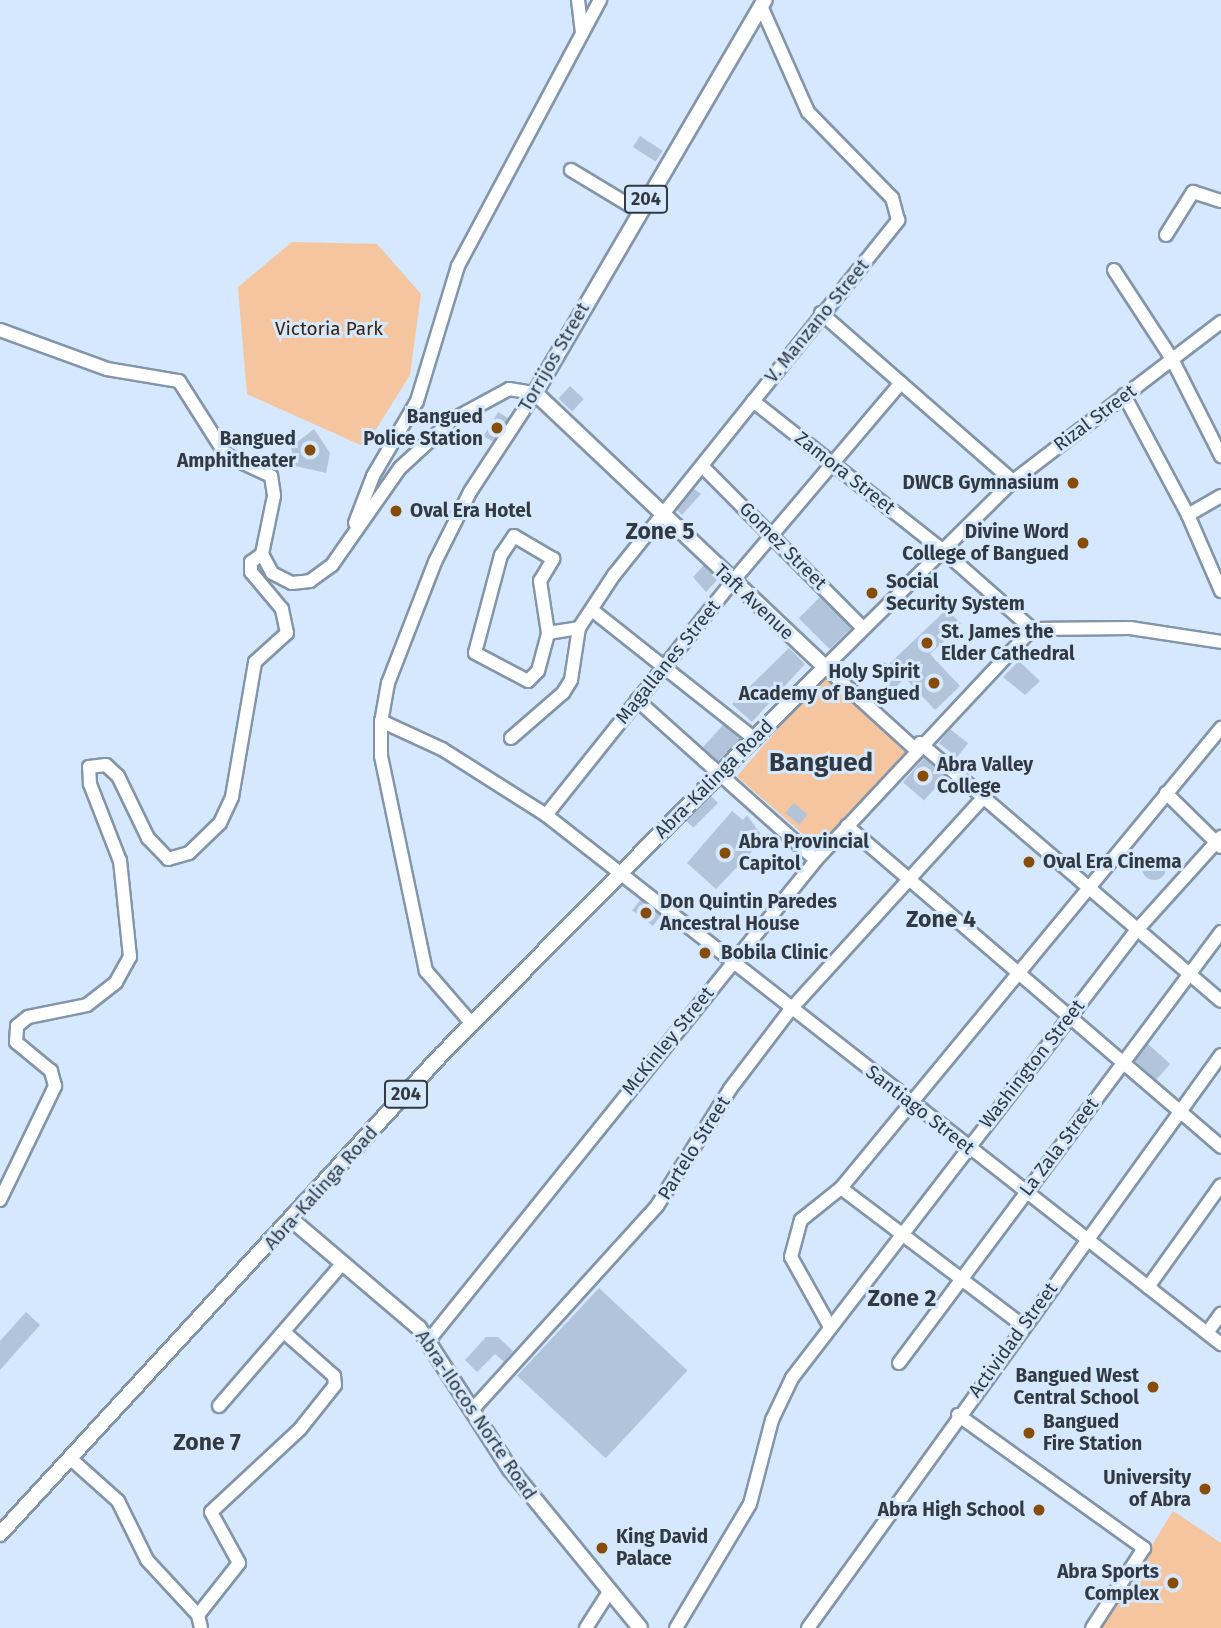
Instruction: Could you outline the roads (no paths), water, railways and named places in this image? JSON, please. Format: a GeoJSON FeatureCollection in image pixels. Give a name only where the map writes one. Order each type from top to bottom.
{"type":"FeatureCollection","features":[{"type":"Feature","properties":{"kind":"main road","name":"Torrijos Street"},"geometry":{"type":"LineString","coordinates":[[535,393],[763,3]]}},
{"type":"Feature","properties":{"kind":"main road","name":"Taft Avenue"},"geometry":{"type":"LineString","coordinates":[[535,393],[660,514],[825,667]]}},
{"type":"Feature","properties":{"kind":"main road","name":"Abra-Kalinga Road"},"geometry":{"type":"LineString","coordinates":[[0,1534],[472,1024],[825,667]]}},
{"type":"Feature","properties":{"kind":"main road","name":"Abra-Ilocos Norte Road"},"geometry":{"type":"LineString","coordinates":[[292,1220],[429,1340],[439,1364],[473,1409],[524,1488],[640,1628]]}},
{"type":"Feature","properties":{"kind":"street"},"geometry":{"type":"LineString","coordinates":[[578,0],[582,32]]}},
{"type":"Feature","properties":{"kind":"street"},"geometry":{"type":"LineString","coordinates":[[353,532],[373,476],[425,381],[458,266],[600,0]]}},
{"type":"Feature","properties":{"kind":"street","name":"V. Manzano Street"},"geometry":{"type":"LineString","coordinates":[[579,628],[660,514],[702,466],[821,313],[894,226],[898,212],[886,192],[808,112],[763,3]]}},
{"type":"Feature","properties":{"kind":"street"},"geometry":{"type":"LineString","coordinates":[[571,170],[639,211]]}},
{"type":"Feature","properties":{"kind":"street"},"geometry":{"type":"LineString","coordinates":[[1167,234],[1193,192],[1221,201]]}},
{"type":"Feature","properties":{"kind":"street"},"geometry":{"type":"LineString","coordinates":[[1114,270],[1172,359],[1221,457]]}},
{"type":"Feature","properties":{"kind":"street"},"geometry":{"type":"LineString","coordinates":[[821,313],[1013,481]]}},
{"type":"Feature","properties":{"kind":"street","name":"Rizal Street"},"geometry":{"type":"LineString","coordinates":[[825,667],[940,548],[1013,481],[1172,359],[1219,327]]}},
{"type":"Feature","properties":{"kind":"street"},"geometry":{"type":"LineString","coordinates":[[0,330],[107,369],[179,381],[226,455],[271,476],[274,496],[262,554],[272,573],[302,583],[332,565],[400,468],[452,420],[509,389],[535,393]]}},
{"type":"Feature","properties":{"kind":"street","name":"Magallanes Street"},"geometry":{"type":"LineString","coordinates":[[546,815],[732,582],[901,383]]}},
{"type":"Feature","properties":{"kind":"street","name":"Torrijos Street"},"geometry":{"type":"LineString","coordinates":[[472,1024],[426,971],[381,756],[381,721],[388,683],[435,562],[470,492],[535,393]]}},
{"type":"Feature","properties":{"kind":"street"},"geometry":{"type":"LineString","coordinates":[[1124,395],[1188,515],[1221,591]]}},
{"type":"Feature","properties":{"kind":"street","name":"Zamora Street"},"geometry":{"type":"LineString","coordinates":[[753,401],[940,548],[1032,629]]}},
{"type":"Feature","properties":{"kind":"street","name":"Gomez Street"},"geometry":{"type":"LineString","coordinates":[[702,466],[863,628]]}},
{"type":"Feature","properties":{"kind":"street"},"geometry":{"type":"LineString","coordinates":[[1188,515],[1221,496]]}},
{"type":"Feature","properties":{"kind":"street"},"geometry":{"type":"LineString","coordinates":[[514,536],[553,559],[540,581],[548,633],[538,671],[528,681],[475,653],[501,555],[514,536]]}},
{"type":"Feature","properties":{"kind":"street"},"geometry":{"type":"LineString","coordinates":[[0,1200],[55,1086],[51,1072],[16,1042],[17,1026],[28,1017],[87,1005],[116,982],[130,957],[120,860],[89,784],[89,767],[106,765],[118,776],[148,838],[168,859],[189,853],[220,823],[232,797],[255,662],[287,633],[282,608],[251,572],[251,562],[262,554]]}},
{"type":"Feature","properties":{"kind":"street"},"geometry":{"type":"LineString","coordinates":[[1006,607],[1017,628],[1010,650]]}},
{"type":"Feature","properties":{"kind":"street"},"geometry":{"type":"LineString","coordinates":[[592,610],[755,739]]}},
{"type":"Feature","properties":{"kind":"street"},"geometry":{"type":"LineString","coordinates":[[511,738],[566,688],[579,628],[548,633]]}},
{"type":"Feature","properties":{"kind":"street"},"geometry":{"type":"LineString","coordinates":[[1032,629],[1130,628],[1221,642]]}},
{"type":"Feature","properties":{"kind":"street","name":"McKinley Street"},"geometry":{"type":"LineString","coordinates":[[429,1340],[816,860],[917,746],[1032,629]]}},
{"type":"Feature","properties":{"kind":"street","name":"Taft Avenue"},"geometry":{"type":"LineString","coordinates":[[825,667],[1221,1001]]}},
{"type":"Feature","properties":{"kind":"street"},"geometry":{"type":"LineString","coordinates":[[637,700],[816,860]]}},
{"type":"Feature","properties":{"kind":"street","name":"Santiago Street"},"geometry":{"type":"LineString","coordinates":[[381,721],[442,749],[546,815],[619,875],[1221,1344]]}},
{"type":"Feature","properties":{"kind":"street"},"geometry":{"type":"LineString","coordinates":[[829,1325],[803,1286],[792,1244],[808,1212],[841,1188],[1090,890],[1221,728]]}},
{"type":"Feature","properties":{"kind":"street"},"geometry":{"type":"LineString","coordinates":[[1166,793],[1219,842]]}},
{"type":"Feature","properties":{"kind":"street","name":"Partelo Street"},"geometry":{"type":"LineString","coordinates":[[473,1409],[657,1206],[730,1089],[792,1009],[982,799]]}},
{"type":"Feature","properties":{"kind":"street"},"geometry":{"type":"LineString","coordinates":[[848,826],[1017,976],[1221,1147]]}},
{"type":"Feature","properties":{"kind":"street","name":"Washington Street"},"geometry":{"type":"LineString","coordinates":[[676,1628],[750,1504],[772,1420],[792,1378],[829,1325],[1136,931],[1219,842]]}},
{"type":"Feature","properties":{"kind":"street","name":"La Zala Street"},"geometry":{"type":"LineString","coordinates":[[899,1363],[1221,932]]}},
{"type":"Feature","properties":{"kind":"street","name":"Actividad Street"},"geometry":{"type":"LineString","coordinates":[[808,1628],[1022,1325],[1088,1240],[1221,1055]]}},
{"type":"Feature","properties":{"kind":"street"},"geometry":{"type":"LineString","coordinates":[[1148,1287],[1221,1185]]}},
{"type":"Feature","properties":{"kind":"street"},"geometry":{"type":"LineString","coordinates":[[841,1188],[1022,1325]]}},
{"type":"Feature","properties":{"kind":"street"},"geometry":{"type":"LineString","coordinates":[[219,1406],[342,1264]]}},
{"type":"Feature","properties":{"kind":"street"},"geometry":{"type":"LineString","coordinates":[[1207,1333],[1221,1314]]}},
{"type":"Feature","properties":{"kind":"street"},"geometry":{"type":"LineString","coordinates":[[71,1459],[118,1501],[147,1560],[200,1621],[239,1563],[211,1512],[300,1429],[335,1385],[334,1376],[285,1333]]}},
{"type":"Feature","properties":{"kind":"street"},"geometry":{"type":"LineString","coordinates":[[958,1415],[1144,1548],[1093,1628]]}},
{"type":"Feature","properties":{"kind":"street"},"geometry":{"type":"LineString","coordinates":[[586,1628],[609,1592]]}},
{"type":"Feature","properties":{"kind":"place","name":"Bangued Police Station"},"geometry":{"type":"Point","coordinates":[497,428]}},
{"type":"Feature","properties":{"kind":"place","name":"Bangued Amphitheater"},"geometry":{"type":"Point","coordinates":[310,450]}},
{"type":"Feature","properties":{"kind":"place","name":"DWCB Gymnasium"},"geometry":{"type":"Point","coordinates":[1073,483]}},
{"type":"Feature","properties":{"kind":"place","name":"Oval Era Hotel"},"geometry":{"type":"Point","coordinates":[396,511]}},
{"type":"Feature","properties":{"kind":"place","name":"Divine Word College of Bangued"},"geometry":{"type":"Point","coordinates":[1083,543]}},
{"type":"Feature","properties":{"kind":"place","name":"Social Security System"},"geometry":{"type":"Point","coordinates":[872,593]}},
{"type":"Feature","properties":{"kind":"place","name":"St. James the Elder Cathedral"},"geometry":{"type":"Point","coordinates":[927,643]}},
{"type":"Feature","properties":{"kind":"place","name":"Holy Spirit Academy of Bangued"},"geometry":{"type":"Point","coordinates":[934,683]}},
{"type":"Feature","properties":{"kind":"place","name":"Abra Valley College"},"geometry":{"type":"Point","coordinates":[923,776]}},
{"type":"Feature","properties":{"kind":"place","name":"Abra Provincial Capitol"},"geometry":{"type":"Point","coordinates":[725,853]}},
{"type":"Feature","properties":{"kind":"place","name":"Oval Era Cinema"},"geometry":{"type":"Point","coordinates":[1029,862]}},
{"type":"Feature","properties":{"kind":"place","name":"Don Quintin Paredes Ancestral House"},"geometry":{"type":"Point","coordinates":[646,913]}},
{"type":"Feature","properties":{"kind":"place","name":"Bobila Clinic"},"geometry":{"type":"Point","coordinates":[705,953]}},
{"type":"Feature","properties":{"kind":"place","name":"Bangued West Central School"},"geometry":{"type":"Point","coordinates":[1153,1387]}},
{"type":"Feature","properties":{"kind":"place","name":"Bangued Fire Station"},"geometry":{"type":"Point","coordinates":[1029,1433]}},
{"type":"Feature","properties":{"kind":"place","name":"University of Abra"},"geometry":{"type":"Point","coordinates":[1205,1489]}},
{"type":"Feature","properties":{"kind":"place","name":"Abra High School"},"geometry":{"type":"Point","coordinates":[1039,1510]}},
{"type":"Feature","properties":{"kind":"place","name":"King David Palace"},"geometry":{"type":"Point","coordinates":[602,1548]}},
{"type":"Feature","properties":{"kind":"place","name":"Abra Sports Complex"},"geometry":{"type":"Point","coordinates":[1173,1583]}},
{"type":"Feature","properties":{"kind":"district","name":"Zone 5"},"geometry":{"type":"Point","coordinates":[660,531]}},
{"type":"Feature","properties":{"kind":"district","name":"Bangued"},"geometry":{"type":"Point","coordinates":[821,763]}},
{"type":"Feature","properties":{"kind":"district","name":"Zone 4"},"geometry":{"type":"Point","coordinates":[941,919]}},
{"type":"Feature","properties":{"kind":"district","name":"Zone 2"},"geometry":{"type":"Point","coordinates":[902,1298]}},
{"type":"Feature","properties":{"kind":"district","name":"Zone 7"},"geometry":{"type":"Point","coordinates":[207,1442]}},
{"type":"Feature","properties":{"kind":"park label","name":"Victoria Park"},"geometry":{"type":"Point","coordinates":[329,329]}}]}
